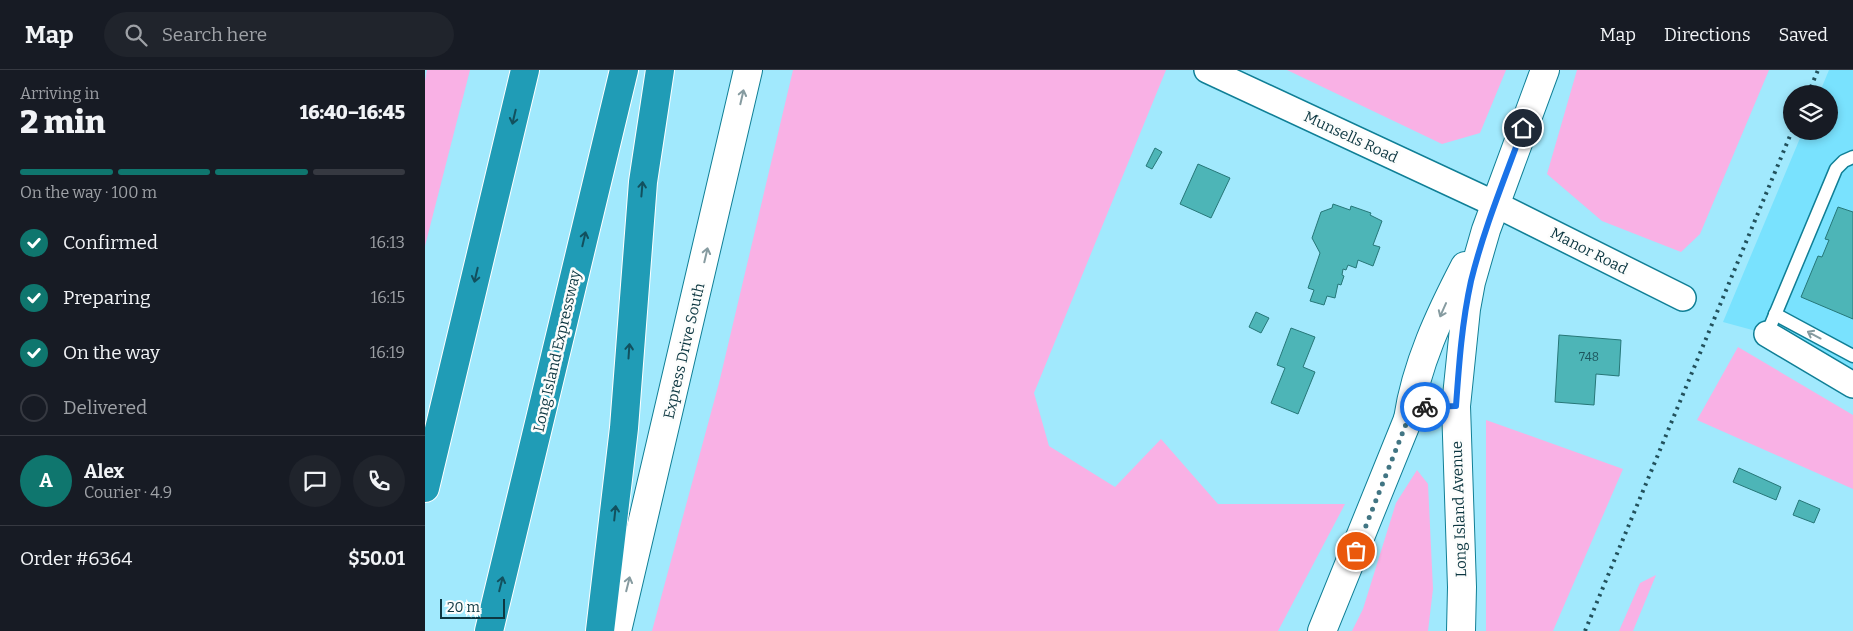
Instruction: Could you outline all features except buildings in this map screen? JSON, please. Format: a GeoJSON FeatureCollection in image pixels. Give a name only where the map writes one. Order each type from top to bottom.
{"type":"FeatureCollection","features":[{"type":"Feature","properties":{"kind":"highway"},"geometry":{"type":"LineString","coordinates":[[425,488],[525,70]]}},
{"type":"Feature","properties":{"kind":"highway","name":"Long Island Expressway"},"geometry":{"type":"LineString","coordinates":[[489,631],[624,70]]}},
{"type":"Feature","properties":{"kind":"highway"},"geometry":{"type":"LineString","coordinates":[[601,631],[623,428],[643,182],[660,70]]}},
{"type":"Feature","properties":{"kind":"highway"},"geometry":{"type":"LineString","coordinates":[[425,439],[465,321]]}},
{"type":"Feature","properties":{"kind":"street","name":"Express Drive South"},"geometry":{"type":"LineString","coordinates":[[617,631],[748,70]]}},
{"type":"Feature","properties":{"kind":"street","name":"Munsells Road"},"geometry":{"type":"LineString","coordinates":[[1207,70],[1495,204]]}},
{"type":"Feature","properties":{"kind":"street","name":"Long Island Avenue"},"geometry":{"type":"LineString","coordinates":[[1461,631],[1462,587],[1456,406],[1461,342],[1467,300],[1478,254],[1545,70]]}},
{"type":"Feature","properties":{"kind":"street","name":"Manor Road"},"geometry":{"type":"LineString","coordinates":[[1495,204],[1683,298]]}},
{"type":"Feature","properties":{"kind":"street"},"geometry":{"type":"LineString","coordinates":[[1322,631],[1408,419],[1413,390],[1442,311],[1495,204]]}},
{"type":"Feature","properties":{"kind":"street"},"geometry":{"type":"LineString","coordinates":[[1771,324],[1853,385]]}},
{"type":"Feature","properties":{"kind":"street"},"geometry":{"type":"LineString","coordinates":[[1408,419],[1414,412],[1427,406],[1456,406]]}},
{"type":"Feature","properties":{"kind":"lane"},"geometry":{"type":"LineString","coordinates":[[1853,157],[1844,161],[1836,169],[1771,324],[1853,356]]}},
{"type":"Feature","properties":{"kind":"shaded area"},"geometry":{"type":"Polygon","coordinates":[[[427,70],[470,70],[425,246],[425,81],[427,70]]]}},
{"type":"Feature","properties":{"kind":"shaded area"},"geometry":{"type":"Polygon","coordinates":[[[793,70],[1166,70],[1034,393],[1049,446],[1115,487],[1161,439],[1218,504],[1345,504],[1278,631],[652,631],[719,383],[793,70]]]}},
{"type":"Feature","properties":{"kind":"shaded area"},"geometry":{"type":"Polygon","coordinates":[[[1287,70],[1506,70],[1480,133],[1442,144],[1287,70]]]}},
{"type":"Feature","properties":{"kind":"shaded area"},"geometry":{"type":"Polygon","coordinates":[[[1577,70],[1769,70],[1700,234],[1681,252],[1602,221],[1547,174],[1577,70]]]}},
{"type":"Feature","properties":{"kind":"shaded area"},"geometry":{"type":"Polygon","coordinates":[[[1829,70],[1853,70],[1853,385],[1767,334],[1723,322],[1799,140],[1838,140],[1838,85],[1823,85],[1829,70]]]}},
{"type":"Feature","properties":{"kind":"shaded area"},"geometry":{"type":"Polygon","coordinates":[[[1738,347],[1853,415],[1853,489],[1697,420],[1738,347]]]}},
{"type":"Feature","properties":{"kind":"shaded area"},"geometry":{"type":"Polygon","coordinates":[[[1486,420],[1623,469],[1553,631],[1486,631],[1486,420]]]}},
{"type":"Feature","properties":{"kind":"shaded area"},"geometry":{"type":"Polygon","coordinates":[[[1417,470],[1428,484],[1433,589],[1428,631],[1352,631],[1363,609],[1396,503],[1417,470]]]}},
{"type":"Feature","properties":{"kind":"shaded area"},"geometry":{"type":"Polygon","coordinates":[[[1656,575],[1633,631],[1619,631],[1640,583],[1656,575]]]}},
{"type":"Feature","properties":{"kind":"railway"},"geometry":{"type":"LineString","coordinates":[[1812,85],[1818,70]]}},
{"type":"Feature","properties":{"kind":"railway"},"geometry":{"type":"LineString","coordinates":[[1585,631],[1788,140]]}},
{"type":"Feature","properties":{"kind":"way so far"},"geometry":{"type":"LineString","coordinates":[[1356,551],[1408,419],[1414,412],[1425,407]]}},
{"type":"Feature","properties":{"kind":"route"},"geometry":{"type":"LineString","coordinates":[[1425,407],[1456,406],[1461,342],[1471,282],[1486,230],[1523,128]]}}]}
